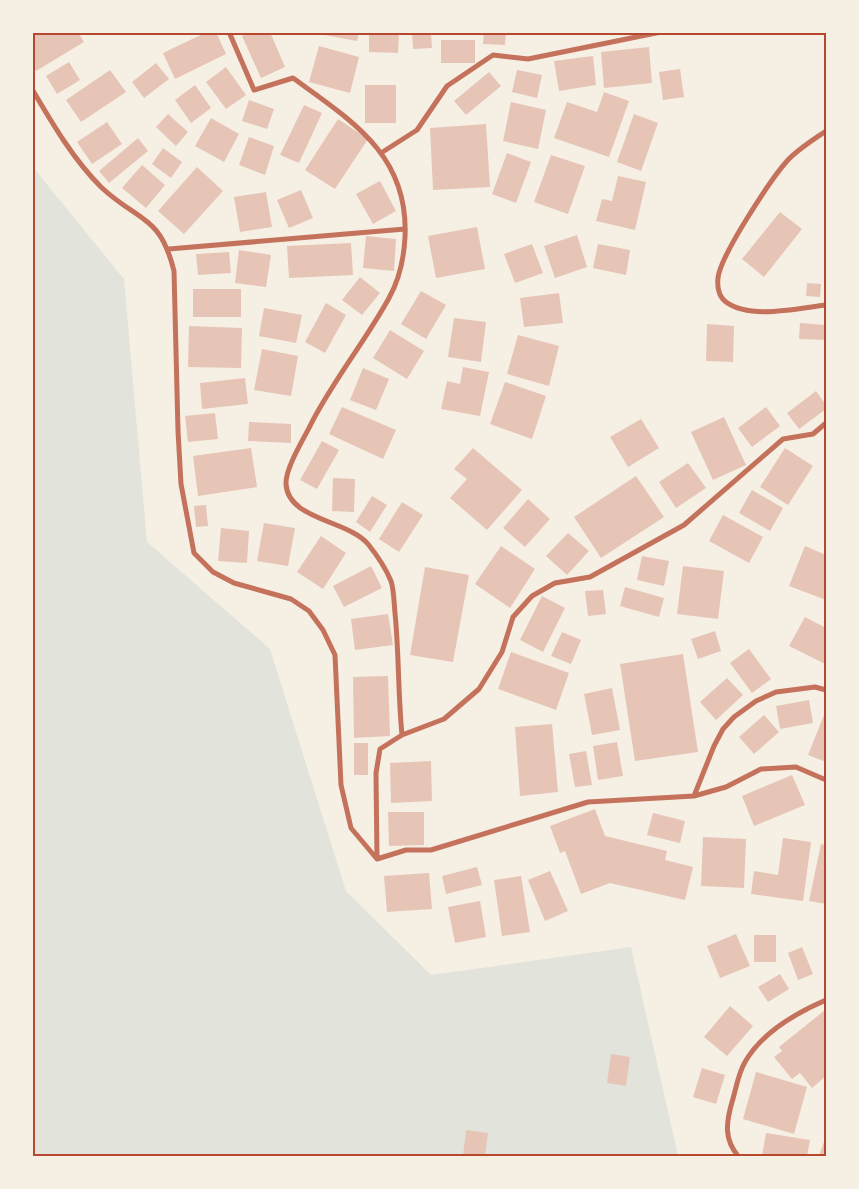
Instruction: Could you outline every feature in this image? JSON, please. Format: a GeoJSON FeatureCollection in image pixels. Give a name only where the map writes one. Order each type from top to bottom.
{"type":"FeatureCollection","features":[{"type":"Feature","properties":{"kind":"street"},"geometry":{"type":"LineString","coordinates":[[229,32],[254,90],[293,78],[356,124],[391,165],[406,212],[404,256],[390,297],[327,393],[293,461],[286,483],[290,500],[303,510],[338,525],[367,542],[391,582],[399,654],[398,697],[402,735]]}},
{"type":"Feature","properties":{"kind":"street"},"geometry":{"type":"LineString","coordinates":[[381,153],[417,130],[447,86],[492,56],[528,59],[661,32]]}},
{"type":"Feature","properties":{"kind":"street"},"geometry":{"type":"LineString","coordinates":[[32,89],[76,158],[102,187],[143,216],[160,233],[168,249],[174,271],[181,484],[194,553],[213,572],[234,583],[291,599],[309,610],[323,630],[335,655],[341,784],[351,828],[377,859]]}},
{"type":"Feature","properties":{"kind":"street"},"geometry":{"type":"LineString","coordinates":[[826,131],[794,154],[778,171],[726,256],[718,276],[718,291],[725,302],[738,308],[757,312],[826,305]]}},
{"type":"Feature","properties":{"kind":"street"},"geometry":{"type":"LineString","coordinates":[[168,249],[405,229]]}},
{"type":"Feature","properties":{"kind":"street"},"geometry":{"type":"LineString","coordinates":[[377,859],[376,773],[380,750],[402,735],[444,719],[479,689],[502,652],[513,617],[532,596],[555,583],[590,577],[684,525],[783,439],[813,434],[826,423]]}},
{"type":"Feature","properties":{"kind":"street"},"geometry":{"type":"LineString","coordinates":[[694,796],[723,728],[734,717],[756,701],[776,692],[815,687],[826,690]]}},
{"type":"Feature","properties":{"kind":"street"},"geometry":{"type":"LineString","coordinates":[[377,859],[406,850],[431,850],[588,802],[694,796],[726,787],[761,769],[796,767],[826,780]]}},
{"type":"Feature","properties":{"kind":"street"},"geometry":{"type":"LineString","coordinates":[[738,1156],[728,1138],[726,1123],[745,1062],[754,1049],[779,1026],[826,1000]]}},
{"type":"Feature","properties":{"kind":"shaded area"},"geometry":{"type":"Polygon","coordinates":[[[32,166],[124,279],[147,542],[270,649],[346,891],[431,975],[631,947],[678,1156],[33,1156],[32,166]]]}},
{"type":"Feature","properties":{"kind":"building"},"geometry":{"type":"Polygon","coordinates":[[[32,32],[78,32],[84,42],[36,71],[32,65],[32,32]]]}},
{"type":"Feature","properties":{"kind":"building"},"geometry":{"type":"Polygon","coordinates":[[[207,32],[216,32],[226,54],[175,79],[163,53],[207,32]]]}},
{"type":"Feature","properties":{"kind":"building"},"geometry":{"type":"Polygon","coordinates":[[[250,32],[270,32],[285,67],[261,78],[242,36],[250,32]]]}},
{"type":"Feature","properties":{"kind":"building"},"geometry":{"type":"Polygon","coordinates":[[[326,32],[359,32],[357,41],[325,35],[326,32]]]}},
{"type":"Feature","properties":{"kind":"building"},"geometry":{"type":"Polygon","coordinates":[[[369,32],[399,32],[398,53],[369,52],[369,32]]]}},
{"type":"Feature","properties":{"kind":"building"},"geometry":{"type":"Polygon","coordinates":[[[412,32],[431,32],[432,48],[413,49],[412,32]]]}},
{"type":"Feature","properties":{"kind":"building"},"geometry":{"type":"Polygon","coordinates":[[[484,32],[506,32],[505,45],[483,44],[484,32]]]}},
{"type":"Feature","properties":{"kind":"building"},"geometry":{"type":"Polygon","coordinates":[[[441,40],[475,40],[475,63],[441,63],[441,40]]]}},
{"type":"Feature","properties":{"kind":"building"},"geometry":{"type":"Polygon","coordinates":[[[319,46],[359,57],[350,93],[309,82],[319,46]]]}},
{"type":"Feature","properties":{"kind":"building"},"geometry":{"type":"Polygon","coordinates":[[[649,47],[652,83],[604,88],[601,52],[649,47]]]}},
{"type":"Feature","properties":{"kind":"building"},"geometry":{"type":"Polygon","coordinates":[[[593,56],[596,85],[559,91],[554,61],[593,56]]]}},
{"type":"Feature","properties":{"kind":"building"},"geometry":{"type":"Polygon","coordinates":[[[69,62],[80,80],[57,94],[46,76],[69,62]]]}},
{"type":"Feature","properties":{"kind":"building"},"geometry":{"type":"Polygon","coordinates":[[[156,63],[169,79],[144,98],[132,82],[156,63]]]}},
{"type":"Feature","properties":{"kind":"building"},"geometry":{"type":"Polygon","coordinates":[[[226,67],[246,95],[226,109],[206,82],[226,67]]]}},
{"type":"Feature","properties":{"kind":"building"},"geometry":{"type":"Polygon","coordinates":[[[680,69],[684,97],[663,100],[659,72],[680,69]]]}},
{"type":"Feature","properties":{"kind":"building"},"geometry":{"type":"Polygon","coordinates":[[[110,70],[126,92],[81,122],[66,100],[110,70]]]}},
{"type":"Feature","properties":{"kind":"building"},"geometry":{"type":"Polygon","coordinates":[[[517,70],[542,75],[537,98],[512,92],[517,70]]]}},
{"type":"Feature","properties":{"kind":"building"},"geometry":{"type":"Polygon","coordinates":[[[489,72],[501,86],[466,115],[454,101],[489,72]]]}},
{"type":"Feature","properties":{"kind":"building"},"geometry":{"type":"Polygon","coordinates":[[[195,85],[211,108],[191,123],[175,100],[195,85]]]}},
{"type":"Feature","properties":{"kind":"building"},"geometry":{"type":"Polygon","coordinates":[[[365,85],[396,85],[396,123],[365,123],[365,85]]]}},
{"type":"Feature","properties":{"kind":"building"},"geometry":{"type":"Polygon","coordinates":[[[604,92],[629,101],[609,157],[554,138],[567,102],[597,112],[604,92]]]}},
{"type":"Feature","properties":{"kind":"building"},"geometry":{"type":"Polygon","coordinates":[[[249,100],[274,109],[267,129],[242,121],[249,100]]]}},
{"type":"Feature","properties":{"kind":"building"},"geometry":{"type":"Polygon","coordinates":[[[511,102],[546,110],[538,149],[503,141],[511,102]]]}},
{"type":"Feature","properties":{"kind":"building"},"geometry":{"type":"Polygon","coordinates":[[[304,105],[322,113],[299,163],[280,155],[304,105]]]}},
{"type":"Feature","properties":{"kind":"building"},"geometry":{"type":"Polygon","coordinates":[[[168,114],[188,132],[176,146],[156,127],[168,114]]]}},
{"type":"Feature","properties":{"kind":"building"},"geometry":{"type":"Polygon","coordinates":[[[634,114],[658,123],[641,171],[617,162],[634,114]]]}},
{"type":"Feature","properties":{"kind":"building"},"geometry":{"type":"Polygon","coordinates":[[[211,118],[239,134],[224,162],[195,146],[211,118]]]}},
{"type":"Feature","properties":{"kind":"building"},"geometry":{"type":"Polygon","coordinates":[[[338,119],[368,139],[335,189],[305,170],[338,119]]]}},
{"type":"Feature","properties":{"kind":"building"},"geometry":{"type":"Polygon","coordinates":[[[107,122],[122,144],[92,164],[77,142],[107,122]]]}},
{"type":"Feature","properties":{"kind":"building"},"geometry":{"type":"Polygon","coordinates":[[[486,124],[490,187],[433,190],[430,128],[486,124]]]}},
{"type":"Feature","properties":{"kind":"building"},"geometry":{"type":"Polygon","coordinates":[[[249,137],[274,146],[265,175],[239,165],[249,137]]]}},
{"type":"Feature","properties":{"kind":"building"},"geometry":{"type":"Polygon","coordinates":[[[138,138],[148,151],[109,183],[99,171],[138,138]]]}},
{"type":"Feature","properties":{"kind":"building"},"geometry":{"type":"Polygon","coordinates":[[[163,148],[182,162],[171,178],[152,164],[163,148]]]}},
{"type":"Feature","properties":{"kind":"building"},"geometry":{"type":"Polygon","coordinates":[[[507,153],[531,162],[516,203],[492,194],[507,153]]]}},
{"type":"Feature","properties":{"kind":"building"},"geometry":{"type":"Polygon","coordinates":[[[551,155],[585,166],[568,214],[534,202],[551,155]]]}},
{"type":"Feature","properties":{"kind":"building"},"geometry":{"type":"Polygon","coordinates":[[[142,165],[165,185],[146,208],[122,188],[142,165]]]}},
{"type":"Feature","properties":{"kind":"building"},"geometry":{"type":"Polygon","coordinates":[[[197,167],[223,191],[184,234],[158,211],[197,167]]]}},
{"type":"Feature","properties":{"kind":"building"},"geometry":{"type":"Polygon","coordinates":[[[618,176],[646,182],[635,230],[596,221],[602,199],[612,201],[618,176]]]}},
{"type":"Feature","properties":{"kind":"building"},"geometry":{"type":"Polygon","coordinates":[[[380,181],[396,211],[373,224],[356,194],[380,181]]]}},
{"type":"Feature","properties":{"kind":"building"},"geometry":{"type":"Polygon","coordinates":[[[301,190],[313,218],[289,228],[277,200],[301,190]]]}},
{"type":"Feature","properties":{"kind":"building"},"geometry":{"type":"Polygon","coordinates":[[[266,192],[272,227],[240,232],[234,197],[266,192]]]}},
{"type":"Feature","properties":{"kind":"building"},"geometry":{"type":"Polygon","coordinates":[[[780,212],[802,229],[764,277],[742,259],[780,212]]]}},
{"type":"Feature","properties":{"kind":"building"},"geometry":{"type":"Polygon","coordinates":[[[477,227],[485,269],[436,278],[428,236],[477,227]]]}},
{"type":"Feature","properties":{"kind":"building"},"geometry":{"type":"Polygon","coordinates":[[[577,235],[587,267],[555,278],[544,246],[577,235]]]}},
{"type":"Feature","properties":{"kind":"building"},"geometry":{"type":"Polygon","coordinates":[[[366,236],[396,239],[394,271],[363,268],[366,236]]]}},
{"type":"Feature","properties":{"kind":"building"},"geometry":{"type":"Polygon","coordinates":[[[351,243],[353,275],[289,278],[287,246],[351,243]]]}},
{"type":"Feature","properties":{"kind":"building"},"geometry":{"type":"Polygon","coordinates":[[[532,244],[543,273],[515,283],[504,254],[532,244]]]}},
{"type":"Feature","properties":{"kind":"building"},"geometry":{"type":"Polygon","coordinates":[[[598,244],[630,250],[626,275],[593,268],[598,244]]]}},
{"type":"Feature","properties":{"kind":"building"},"geometry":{"type":"Polygon","coordinates":[[[239,250],[271,255],[266,287],[235,283],[239,250]]]}},
{"type":"Feature","properties":{"kind":"building"},"geometry":{"type":"Polygon","coordinates":[[[229,252],[231,273],[198,275],[196,254],[229,252]]]}},
{"type":"Feature","properties":{"kind":"building"},"geometry":{"type":"Polygon","coordinates":[[[360,277],[380,293],[362,315],[342,300],[360,277]]]}},
{"type":"Feature","properties":{"kind":"building"},"geometry":{"type":"Polygon","coordinates":[[[807,283],[821,284],[820,297],[806,296],[807,283]]]}},
{"type":"Feature","properties":{"kind":"building"},"geometry":{"type":"Polygon","coordinates":[[[193,289],[241,289],[241,317],[193,317],[193,289]]]}},
{"type":"Feature","properties":{"kind":"building"},"geometry":{"type":"Polygon","coordinates":[[[421,291],[446,305],[426,339],[401,324],[421,291]]]}},
{"type":"Feature","properties":{"kind":"building"},"geometry":{"type":"Polygon","coordinates":[[[559,293],[563,323],[524,327],[520,298],[559,293]]]}},
{"type":"Feature","properties":{"kind":"building"},"geometry":{"type":"Polygon","coordinates":[[[326,303],[346,315],[325,353],[305,342],[326,303]]]}},
{"type":"Feature","properties":{"kind":"building"},"geometry":{"type":"Polygon","coordinates":[[[264,308],[302,315],[296,343],[259,336],[264,308]]]}},
{"type":"Feature","properties":{"kind":"building"},"geometry":{"type":"Polygon","coordinates":[[[454,318],[486,322],[481,362],[448,357],[454,318]]]}},
{"type":"Feature","properties":{"kind":"building"},"geometry":{"type":"Polygon","coordinates":[[[800,323],[826,325],[826,340],[799,339],[800,323]]]}},
{"type":"Feature","properties":{"kind":"building"},"geometry":{"type":"Polygon","coordinates":[[[707,324],[734,326],[733,362],[706,361],[707,324]]]}},
{"type":"Feature","properties":{"kind":"building"},"geometry":{"type":"Polygon","coordinates":[[[189,326],[242,328],[241,368],[188,367],[189,326]]]}},
{"type":"Feature","properties":{"kind":"building"},"geometry":{"type":"Polygon","coordinates":[[[390,330],[424,351],[407,379],[373,358],[390,330]]]}},
{"type":"Feature","properties":{"kind":"building"},"geometry":{"type":"Polygon","coordinates":[[[518,335],[559,346],[549,386],[507,374],[518,335]]]}},
{"type":"Feature","properties":{"kind":"building"},"geometry":{"type":"Polygon","coordinates":[[[262,349],[298,356],[291,396],[254,390],[262,349]]]}},
{"type":"Feature","properties":{"kind":"building"},"geometry":{"type":"Polygon","coordinates":[[[463,367],[489,372],[480,416],[441,409],[447,381],[460,384],[463,367]]]}},
{"type":"Feature","properties":{"kind":"building"},"geometry":{"type":"Polygon","coordinates":[[[363,368],[389,379],[376,410],[350,400],[363,368]]]}},
{"type":"Feature","properties":{"kind":"building"},"geometry":{"type":"Polygon","coordinates":[[[245,378],[248,404],[202,409],[200,383],[245,378]]]}},
{"type":"Feature","properties":{"kind":"building"},"geometry":{"type":"Polygon","coordinates":[[[505,382],[546,396],[532,439],[490,424],[505,382]]]}},
{"type":"Feature","properties":{"kind":"building"},"geometry":{"type":"Polygon","coordinates":[[[816,391],[826,405],[826,409],[799,429],[787,413],[816,391]]]}},
{"type":"Feature","properties":{"kind":"building"},"geometry":{"type":"Polygon","coordinates":[[[342,407],[396,430],[383,459],[329,434],[342,407]]]}},
{"type":"Feature","properties":{"kind":"building"},"geometry":{"type":"Polygon","coordinates":[[[766,407],[780,426],[752,447],[738,428],[766,407]]]}},
{"type":"Feature","properties":{"kind":"building"},"geometry":{"type":"Polygon","coordinates":[[[215,413],[218,439],[188,442],[185,416],[215,413]]]}},
{"type":"Feature","properties":{"kind":"building"},"geometry":{"type":"Polygon","coordinates":[[[724,417],[746,465],[713,480],[691,432],[724,417]]]}},
{"type":"Feature","properties":{"kind":"building"},"geometry":{"type":"Polygon","coordinates":[[[641,419],[659,448],[628,467],[610,437],[641,419]]]}},
{"type":"Feature","properties":{"kind":"building"},"geometry":{"type":"Polygon","coordinates":[[[249,422],[291,424],[291,443],[248,441],[249,422]]]}},
{"type":"Feature","properties":{"kind":"building"},"geometry":{"type":"Polygon","coordinates":[[[322,441],[339,450],[317,489],[300,480],[322,441]]]}},
{"type":"Feature","properties":{"kind":"building"},"geometry":{"type":"Polygon","coordinates":[[[251,448],[257,487],[198,496],[193,456],[251,448]]]}},
{"type":"Feature","properties":{"kind":"building"},"geometry":{"type":"Polygon","coordinates":[[[473,448],[522,490],[487,530],[450,498],[467,479],[454,469],[473,448]]]}},
{"type":"Feature","properties":{"kind":"building"},"geometry":{"type":"Polygon","coordinates":[[[785,448],[813,466],[788,505],[760,487],[785,448]]]}},
{"type":"Feature","properties":{"kind":"building"},"geometry":{"type":"Polygon","coordinates":[[[688,463],[706,488],[676,508],[659,482],[688,463]]]}},
{"type":"Feature","properties":{"kind":"building"},"geometry":{"type":"Polygon","coordinates":[[[636,476],[664,517],[601,558],[574,517],[636,476]]]}},
{"type":"Feature","properties":{"kind":"building"},"geometry":{"type":"Polygon","coordinates":[[[333,478],[355,479],[354,512],[332,511],[333,478]]]}},
{"type":"Feature","properties":{"kind":"building"},"geometry":{"type":"Polygon","coordinates":[[[752,490],[783,508],[770,531],[739,513],[752,490]]]}},
{"type":"Feature","properties":{"kind":"building"},"geometry":{"type":"Polygon","coordinates":[[[372,496],[387,505],[370,532],[356,522],[372,496]]]}},
{"type":"Feature","properties":{"kind":"building"},"geometry":{"type":"Polygon","coordinates":[[[528,499],[550,519],[525,547],[503,528],[528,499]]]}},
{"type":"Feature","properties":{"kind":"building"},"geometry":{"type":"Polygon","coordinates":[[[402,502],[423,515],[399,552],[379,539],[402,502]]]}},
{"type":"Feature","properties":{"kind":"building"},"geometry":{"type":"Polygon","coordinates":[[[206,505],[208,526],[196,527],[194,506],[206,505]]]}},
{"type":"Feature","properties":{"kind":"building"},"geometry":{"type":"Polygon","coordinates":[[[723,515],[763,537],[749,563],[709,541],[723,515]]]}},
{"type":"Feature","properties":{"kind":"building"},"geometry":{"type":"Polygon","coordinates":[[[264,523],[295,528],[288,566],[257,561],[264,523]]]}},
{"type":"Feature","properties":{"kind":"building"},"geometry":{"type":"Polygon","coordinates":[[[221,528],[249,531],[247,563],[218,561],[221,528]]]}},
{"type":"Feature","properties":{"kind":"building"},"geometry":{"type":"Polygon","coordinates":[[[568,533],[589,551],[567,575],[546,556],[568,533]]]}},
{"type":"Feature","properties":{"kind":"building"},"geometry":{"type":"Polygon","coordinates":[[[321,536],[346,553],[323,589],[297,572],[321,536]]]}},
{"type":"Feature","properties":{"kind":"building"},"geometry":{"type":"Polygon","coordinates":[[[501,546],[535,569],[510,608],[475,584],[501,546]]]}},
{"type":"Feature","properties":{"kind":"building"},"geometry":{"type":"Polygon","coordinates":[[[805,546],[826,555],[826,600],[789,586],[805,546]]]}},
{"type":"Feature","properties":{"kind":"building"},"geometry":{"type":"Polygon","coordinates":[[[642,556],[669,561],[664,586],[637,580],[642,556]]]}},
{"type":"Feature","properties":{"kind":"building"},"geometry":{"type":"Polygon","coordinates":[[[371,566],[382,588],[344,607],[333,586],[371,566]]]}},
{"type":"Feature","properties":{"kind":"building"},"geometry":{"type":"Polygon","coordinates":[[[683,566],[724,571],[718,619],[677,614],[683,566]]]}},
{"type":"Feature","properties":{"kind":"building"},"geometry":{"type":"Polygon","coordinates":[[[425,567],[469,575],[453,662],[410,655],[425,567]]]}},
{"type":"Feature","properties":{"kind":"building"},"geometry":{"type":"Polygon","coordinates":[[[625,587],[664,598],[659,617],[620,606],[625,587]]]}},
{"type":"Feature","properties":{"kind":"building"},"geometry":{"type":"Polygon","coordinates":[[[603,590],[606,614],[588,616],[585,591],[603,590]]]}},
{"type":"Feature","properties":{"kind":"building"},"geometry":{"type":"Polygon","coordinates":[[[542,596],[565,608],[543,652],[520,640],[542,596]]]}},
{"type":"Feature","properties":{"kind":"building"},"geometry":{"type":"Polygon","coordinates":[[[388,614],[393,645],[355,650],[351,619],[388,614]]]}},
{"type":"Feature","properties":{"kind":"building"},"geometry":{"type":"Polygon","coordinates":[[[805,617],[826,628],[825,664],[789,646],[805,617]]]}},
{"type":"Feature","properties":{"kind":"building"},"geometry":{"type":"Polygon","coordinates":[[[715,631],[721,651],[698,659],[691,639],[715,631]]]}},
{"type":"Feature","properties":{"kind":"building"},"geometry":{"type":"Polygon","coordinates":[[[562,632],[581,640],[571,664],[551,656],[562,632]]]}},
{"type":"Feature","properties":{"kind":"building"},"geometry":{"type":"Polygon","coordinates":[[[749,649],[771,679],[752,693],[730,663],[749,649]]]}},
{"type":"Feature","properties":{"kind":"building"},"geometry":{"type":"Polygon","coordinates":[[[511,652],[569,673],[556,710],[498,689],[511,652]]]}},
{"type":"Feature","properties":{"kind":"building"},"geometry":{"type":"Polygon","coordinates":[[[683,654],[698,752],[635,761],[620,664],[683,654]]]}},
{"type":"Feature","properties":{"kind":"building"},"geometry":{"type":"Polygon","coordinates":[[[388,676],[390,736],[354,738],[353,677],[388,676]]]}},
{"type":"Feature","properties":{"kind":"building"},"geometry":{"type":"Polygon","coordinates":[[[727,678],[743,695],[716,720],[700,702],[727,678]]]}},
{"type":"Feature","properties":{"kind":"building"},"geometry":{"type":"Polygon","coordinates":[[[612,688],[620,730],[592,735],[584,694],[612,688]]]}},
{"type":"Feature","properties":{"kind":"building"},"geometry":{"type":"Polygon","coordinates":[[[809,700],[813,723],[780,729],[776,706],[809,700]]]}},
{"type":"Feature","properties":{"kind":"building"},"geometry":{"type":"Polygon","coordinates":[[[826,710],[826,762],[808,755],[826,710]]]}},
{"type":"Feature","properties":{"kind":"building"},"geometry":{"type":"Polygon","coordinates":[[[764,715],[779,732],[754,754],[739,737],[764,715]]]}},
{"type":"Feature","properties":{"kind":"building"},"geometry":{"type":"Polygon","coordinates":[[[552,724],[558,792],[520,796],[515,727],[552,724]]]}},
{"type":"Feature","properties":{"kind":"building"},"geometry":{"type":"Polygon","coordinates":[[[617,742],[623,776],[598,780],[593,746],[617,742]]]}},
{"type":"Feature","properties":{"kind":"building"},"geometry":{"type":"Polygon","coordinates":[[[354,743],[368,743],[368,775],[354,775],[354,743]]]}},
{"type":"Feature","properties":{"kind":"building"},"geometry":{"type":"Polygon","coordinates":[[[586,751],[592,785],[575,787],[569,754],[586,751]]]}},
{"type":"Feature","properties":{"kind":"building"},"geometry":{"type":"Polygon","coordinates":[[[431,761],[432,801],[391,803],[390,763],[431,761]]]}},
{"type":"Feature","properties":{"kind":"building"},"geometry":{"type":"Polygon","coordinates":[[[792,775],[805,805],[754,826],[742,796],[792,775]]]}},
{"type":"Feature","properties":{"kind":"building"},"geometry":{"type":"Polygon","coordinates":[[[595,809],[605,836],[667,851],[665,860],[693,867],[685,900],[610,883],[581,894],[565,851],[560,853],[550,826],[595,809]]]}},
{"type":"Feature","properties":{"kind":"building"},"geometry":{"type":"Polygon","coordinates":[[[388,812],[424,812],[424,845],[389,846],[388,812]]]}},
{"type":"Feature","properties":{"kind":"building"},"geometry":{"type":"Polygon","coordinates":[[[653,813],[685,821],[680,843],[647,835],[653,813]]]}},
{"type":"Feature","properties":{"kind":"building"},"geometry":{"type":"Polygon","coordinates":[[[703,837],[746,839],[744,888],[701,886],[703,837]]]}},
{"type":"Feature","properties":{"kind":"building"},"geometry":{"type":"Polygon","coordinates":[[[783,838],[811,842],[803,901],[751,894],[754,871],[778,875],[783,838]]]}},
{"type":"Feature","properties":{"kind":"building"},"geometry":{"type":"Polygon","coordinates":[[[821,844],[826,845],[826,904],[809,901],[821,844]]]}},
{"type":"Feature","properties":{"kind":"building"},"geometry":{"type":"Polygon","coordinates":[[[477,867],[482,885],[446,894],[442,876],[477,867]]]}},
{"type":"Feature","properties":{"kind":"building"},"geometry":{"type":"Polygon","coordinates":[[[550,871],[568,911],[545,921],[528,880],[550,871]]]}},
{"type":"Feature","properties":{"kind":"building"},"geometry":{"type":"Polygon","coordinates":[[[429,873],[432,909],[387,912],[384,876],[429,873]]]}},
{"type":"Feature","properties":{"kind":"building"},"geometry":{"type":"Polygon","coordinates":[[[521,876],[530,932],[502,936],[494,880],[521,876]]]}},
{"type":"Feature","properties":{"kind":"building"},"geometry":{"type":"Polygon","coordinates":[[[480,901],[486,937],[455,943],[448,907],[480,901]]]}},
{"type":"Feature","properties":{"kind":"building"},"geometry":{"type":"Polygon","coordinates":[[[736,934],[750,966],[720,978],[707,946],[736,934]]]}},
{"type":"Feature","properties":{"kind":"building"},"geometry":{"type":"Polygon","coordinates":[[[754,935],[776,935],[776,962],[754,962],[754,935]]]}},
{"type":"Feature","properties":{"kind":"building"},"geometry":{"type":"Polygon","coordinates":[[[802,947],[813,974],[798,980],[788,953],[802,947]]]}},
{"type":"Feature","properties":{"kind":"building"},"geometry":{"type":"Polygon","coordinates":[[[780,974],[789,989],[768,1002],[758,987],[780,974]]]}},
{"type":"Feature","properties":{"kind":"building"},"geometry":{"type":"Polygon","coordinates":[[[730,1006],[753,1026],[727,1056],[704,1037],[730,1006]]]}},
{"type":"Feature","properties":{"kind":"building"},"geometry":{"type":"Polygon","coordinates":[[[825,1010],[826,1076],[812,1088],[800,1073],[792,1079],[774,1057],[782,1051],[779,1047],[825,1010]]]}},
{"type":"Feature","properties":{"kind":"building"},"geometry":{"type":"Polygon","coordinates":[[[611,1054],[630,1057],[626,1086],[607,1083],[611,1054]]]}},
{"type":"Feature","properties":{"kind":"building"},"geometry":{"type":"Polygon","coordinates":[[[702,1068],[725,1075],[716,1104],[693,1097],[702,1068]]]}},
{"type":"Feature","properties":{"kind":"building"},"geometry":{"type":"Polygon","coordinates":[[[756,1072],[807,1087],[794,1134],[743,1119],[756,1072]]]}},
{"type":"Feature","properties":{"kind":"building"},"geometry":{"type":"Polygon","coordinates":[[[466,1130],[488,1133],[485,1156],[463,1156],[466,1130]]]}},
{"type":"Feature","properties":{"kind":"building"},"geometry":{"type":"Polygon","coordinates":[[[766,1133],[810,1140],[807,1156],[762,1156],[766,1133]]]}},
{"type":"Feature","properties":{"kind":"building"},"geometry":{"type":"Polygon","coordinates":[[[826,1136],[826,1156],[819,1156],[826,1136]]]}}]}
